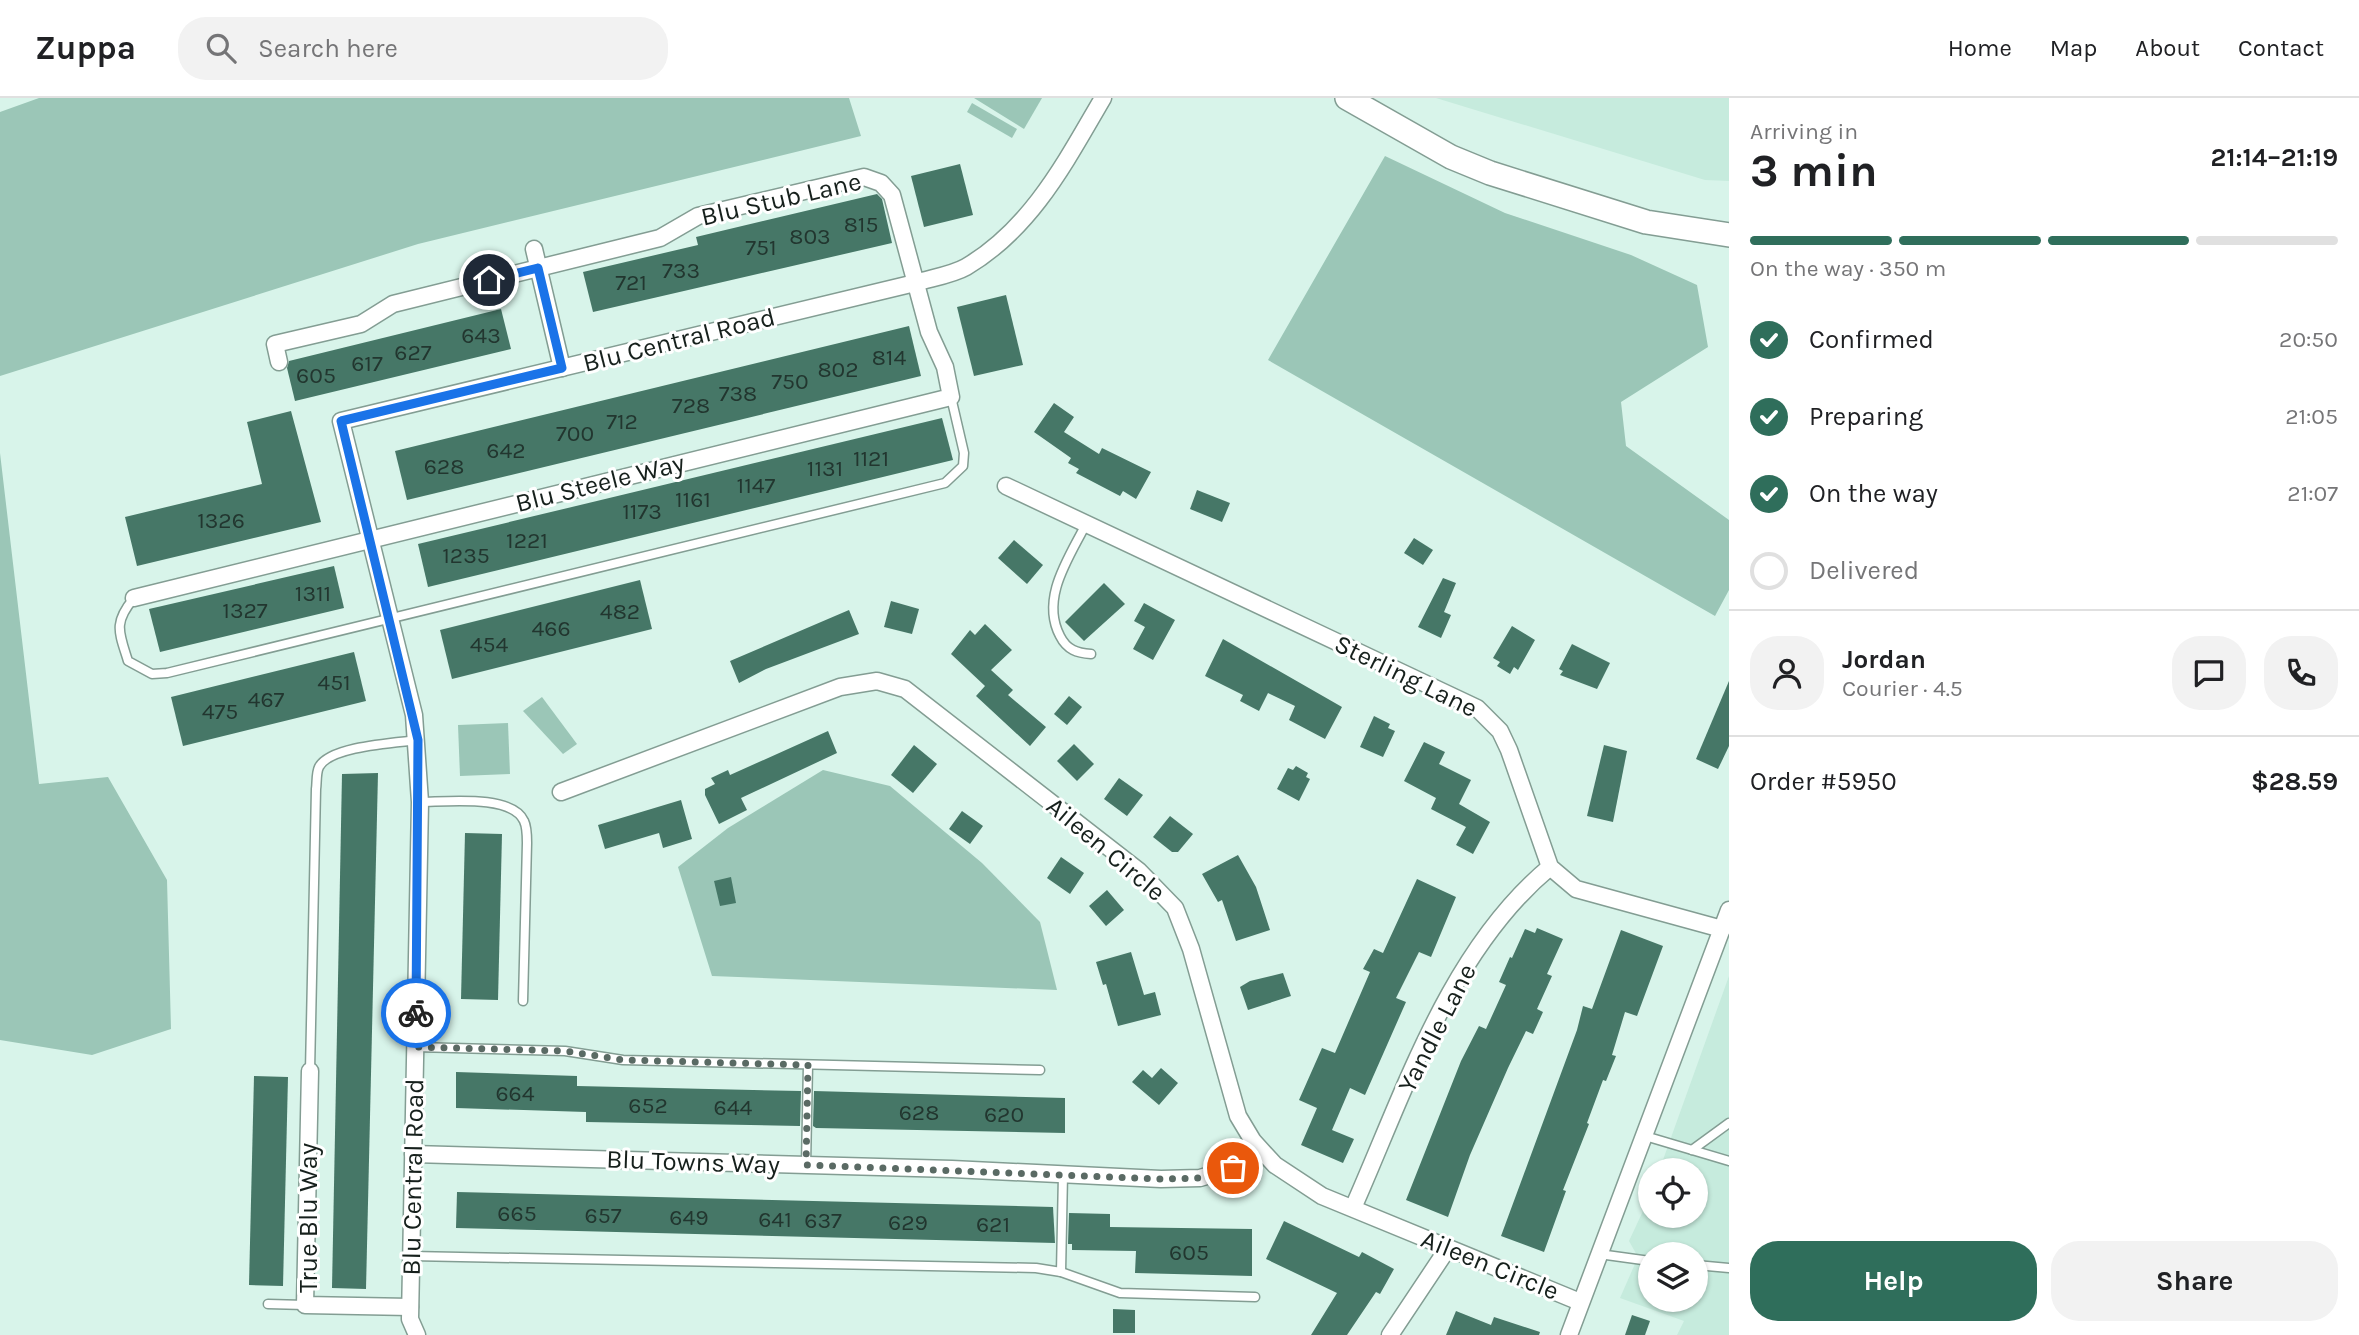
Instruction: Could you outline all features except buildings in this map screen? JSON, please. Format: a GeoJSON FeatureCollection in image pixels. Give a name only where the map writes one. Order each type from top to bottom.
{"type":"FeatureCollection","features":[{"type":"Feature","properties":{"kind":"main road"},"geometry":{"type":"LineString","coordinates":[[1347,98],[1451,157],[1490,173],[1646,222],[1729,235]]}},
{"type":"Feature","properties":{"kind":"street","name":"Blu Central Road"},"geometry":{"type":"LineString","coordinates":[[417,1335],[410,1319],[410,1307],[420,802],[418,740],[341,421],[915,283],[964,268],[1001,243],[1032,211],[1102,98]]}},
{"type":"Feature","properties":{"kind":"street","name":"Blu Stub Lane"},"geometry":{"type":"LineString","coordinates":[[279,362],[275,344],[361,324],[393,304],[660,238],[698,216],[864,177],[881,183],[891,195],[915,283]]}},
{"type":"Feature","properties":{"kind":"street"},"geometry":{"type":"LineString","coordinates":[[534,248],[562,368]]}},
{"type":"Feature","properties":{"kind":"street"},"geometry":{"type":"LineString","coordinates":[[915,283],[929,332],[945,367],[951,397]]}},
{"type":"Feature","properties":{"kind":"street","name":"Blu Steele Way"},"geometry":{"type":"LineString","coordinates":[[134,598],[951,397]]}},
{"type":"Feature","properties":{"kind":"street","name":"Sterling Lane"},"geometry":{"type":"LineString","coordinates":[[1006,486],[1477,708],[1500,731],[1509,750],[1550,867]]}},
{"type":"Feature","properties":{"kind":"street","name":"Aileen Circle"},"geometry":{"type":"LineString","coordinates":[[561,792],[840,687],[877,681],[905,689],[1139,871],[1175,908],[1191,949],[1235,1108],[1263,1153],[1297,1182],[1353,1209],[1580,1303]]}},
{"type":"Feature","properties":{"kind":"street"},"geometry":{"type":"LineString","coordinates":[[1550,867],[1576,889],[1727,918],[1569,1335]]}},
{"type":"Feature","properties":{"kind":"street","name":"Yandle Lane"},"geometry":{"type":"LineString","coordinates":[[1353,1209],[1429,1035],[1464,970],[1518,894],[1550,867]]}},
{"type":"Feature","properties":{"kind":"street","name":"True Blu Way"},"geometry":{"type":"LineString","coordinates":[[310,1071],[305,1305],[410,1307]]}},
{"type":"Feature","properties":{"kind":"street","name":"Blu Towns Way"},"geometry":{"type":"LineString","coordinates":[[413,1154],[1200,1178],[1233,1168],[1263,1153]]}},
{"type":"Feature","properties":{"kind":"street"},"geometry":{"type":"LineString","coordinates":[[1390,1335],[1448,1248]]}},
{"type":"Feature","properties":{"kind":"lane"},"geometry":{"type":"LineString","coordinates":[[134,598],[122,613],[118,629],[128,661],[152,674],[946,483],[963,466],[964,453],[951,397]]}},
{"type":"Feature","properties":{"kind":"lane"},"geometry":{"type":"LineString","coordinates":[[1086,524],[1057,583],[1053,612],[1062,641],[1071,650],[1091,654]]}},
{"type":"Feature","properties":{"kind":"lane"},"geometry":{"type":"LineString","coordinates":[[310,1071],[316,789],[319,767],[330,756],[354,749],[418,740]]}},
{"type":"Feature","properties":{"kind":"lane"},"geometry":{"type":"LineString","coordinates":[[420,802],[500,803],[516,811],[525,822],[527,843],[523,1001]]}},
{"type":"Feature","properties":{"kind":"lane"},"geometry":{"type":"LineString","coordinates":[[415,1047],[565,1051],[623,1060],[1040,1070]]}},
{"type":"Feature","properties":{"kind":"lane"},"geometry":{"type":"LineString","coordinates":[[806,1165],[808,1065]]}},
{"type":"Feature","properties":{"kind":"lane"},"geometry":{"type":"LineString","coordinates":[[1692,1150],[1729,1123]]}},
{"type":"Feature","properties":{"kind":"lane"},"geometry":{"type":"LineString","coordinates":[[1645,1136],[1729,1161]]}},
{"type":"Feature","properties":{"kind":"lane"},"geometry":{"type":"LineString","coordinates":[[1061,1272],[1063,1174]]}},
{"type":"Feature","properties":{"kind":"lane"},"geometry":{"type":"LineString","coordinates":[[1599,1254],[1638,1259]]}},
{"type":"Feature","properties":{"kind":"lane"},"geometry":{"type":"LineString","coordinates":[[411,1256],[1009,1268],[1061,1272],[1120,1293],[1255,1297]]}},
{"type":"Feature","properties":{"kind":"lane"},"geometry":{"type":"LineString","coordinates":[[1708,1266],[1729,1268]]}},
{"type":"Feature","properties":{"kind":"lane"},"geometry":{"type":"LineString","coordinates":[[268,1304],[305,1305]]}},
{"type":"Feature","properties":{"kind":"shaded area"},"geometry":{"type":"Polygon","coordinates":[[[39,98],[849,98],[861,136],[418,244],[0,376],[0,112],[39,98]]]}},
{"type":"Feature","properties":{"kind":"shaded area"},"geometry":{"type":"Polygon","coordinates":[[[974,98],[1042,98],[1024,129],[974,98]]]}},
{"type":"Feature","properties":{"kind":"shaded area"},"geometry":{"type":"Polygon","coordinates":[[[1436,98],[1729,98],[1729,181],[1705,180],[1436,98]]]}},
{"type":"Feature","properties":{"kind":"shaded area"},"geometry":{"type":"Polygon","coordinates":[[[972,103],[1017,129],[1012,138],[967,112],[972,103]]]}},
{"type":"Feature","properties":{"kind":"shaded area"},"geometry":{"type":"Polygon","coordinates":[[[1385,156],[1505,213],[1631,255],[1697,285],[1708,347],[1621,402],[1626,446],[1729,520],[1729,590],[1715,616],[1268,360],[1385,156]]]}},
{"type":"Feature","properties":{"kind":"shaded area"},"geometry":{"type":"Polygon","coordinates":[[[0,453],[39,784],[108,777],[167,880],[171,1029],[92,1055],[0,1040],[0,453]]]}},
{"type":"Feature","properties":{"kind":"shaded area"},"geometry":{"type":"Polygon","coordinates":[[[542,697],[577,744],[563,754],[523,711],[542,697]]]}},
{"type":"Feature","properties":{"kind":"shaded area"},"geometry":{"type":"Polygon","coordinates":[[[508,723],[510,774],[460,776],[458,725],[508,723]]]}},
{"type":"Feature","properties":{"kind":"shaded area"},"geometry":{"type":"Polygon","coordinates":[[[823,770],[890,786],[982,863],[1040,922],[1057,990],[712,976],[678,867],[728,828],[823,770]]]}},
{"type":"Feature","properties":{"kind":"shaded area"},"geometry":{"type":"Polygon","coordinates":[[[1729,976],[1729,1335],[1677,1335],[1684,1321],[1659,1312],[1708,1312],[1708,1242],[1638,1242],[1638,1257],[1629,1241],[1638,1222],[1638,1228],[1708,1228],[1708,1158],[1664,1158],[1729,976]]]}},
{"type":"Feature","properties":{"kind":"shaded area"},"geometry":{"type":"Polygon","coordinates":[[[1638,1257],[1638,1304],[1620,1298],[1638,1257]]]}},
{"type":"Feature","properties":{"kind":"way so far"},"geometry":{"type":"LineString","coordinates":[[416,1013],[415,1047],[565,1051],[623,1060],[808,1065],[806,1165],[1161,1179],[1200,1178],[1233,1168]]}},
{"type":"Feature","properties":{"kind":"route"},"geometry":{"type":"LineString","coordinates":[[416,1013],[420,802],[418,740],[341,421],[562,368],[538,268],[489,280]]}}]}
